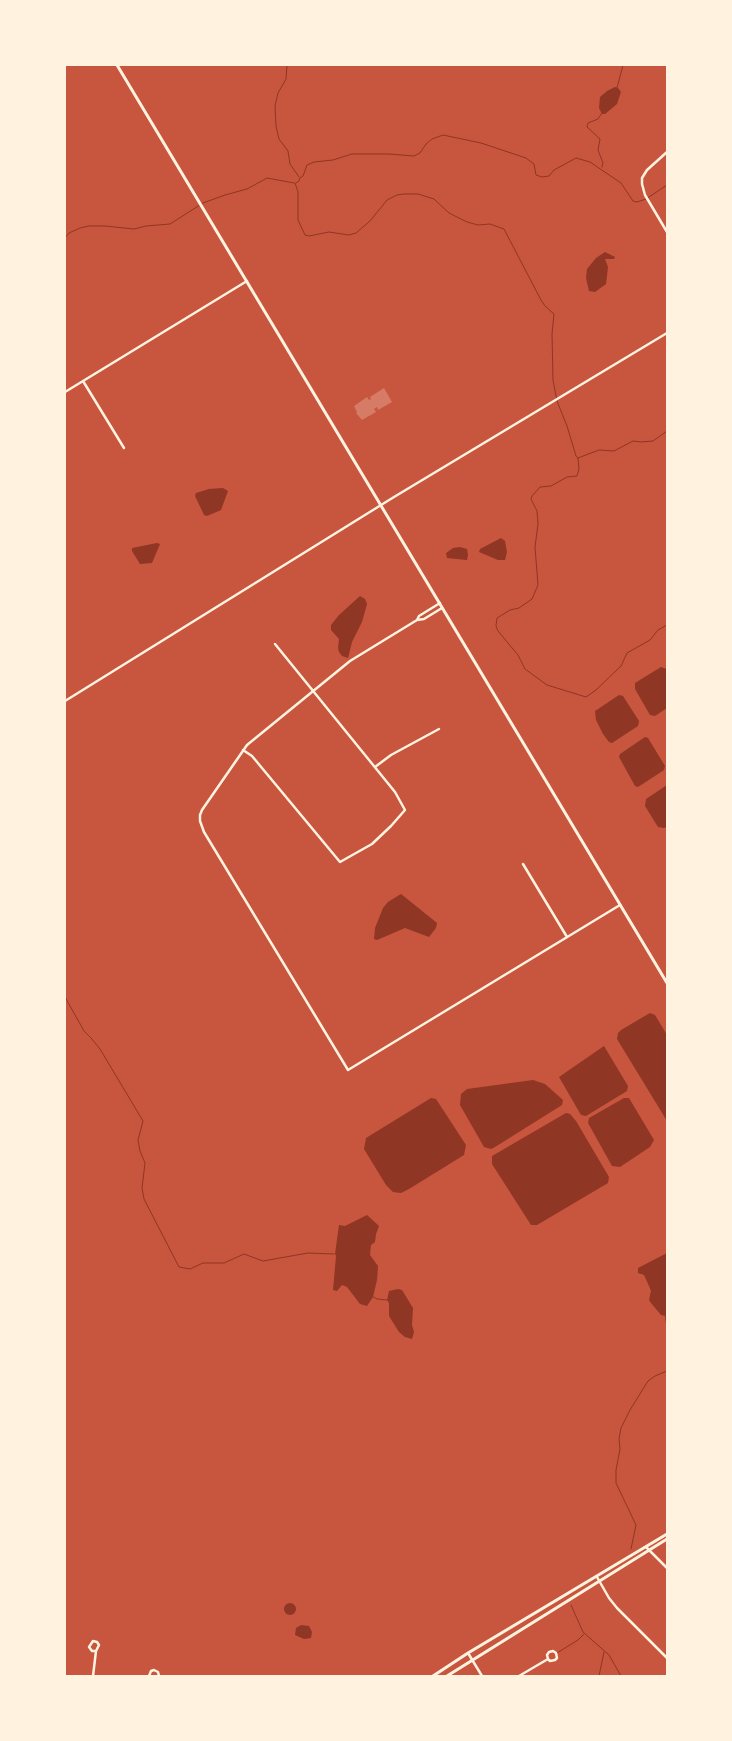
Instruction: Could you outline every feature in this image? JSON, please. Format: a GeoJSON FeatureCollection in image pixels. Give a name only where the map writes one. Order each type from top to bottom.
{"type":"FeatureCollection","features":[{"type":"Feature","properties":{"kind":"street"},"geometry":{"type":"LineString","coordinates":[[117,65],[667,983]]}},
{"type":"Feature","properties":{"kind":"street"},"geometry":{"type":"LineString","coordinates":[[667,152],[647,170],[642,178],[642,184],[646,195],[667,232]]}},
{"type":"Feature","properties":{"kind":"street"},"geometry":{"type":"LineString","coordinates":[[65,392],[247,281]]}},
{"type":"Feature","properties":{"kind":"street"},"geometry":{"type":"LineString","coordinates":[[65,701],[382,505],[667,333]]}},
{"type":"Feature","properties":{"kind":"street"},"geometry":{"type":"LineString","coordinates":[[83,381],[124,448]]}},
{"type":"Feature","properties":{"kind":"street"},"geometry":{"type":"LineString","coordinates":[[417,620],[419,616],[440,602]]}},
{"type":"Feature","properties":{"kind":"street"},"geometry":{"type":"LineString","coordinates":[[443,607],[424,619],[417,620],[356,657],[244,750],[202,810],[200,815],[201,826],[348,1070],[620,905]]}},
{"type":"Feature","properties":{"kind":"street"},"geometry":{"type":"LineString","coordinates":[[244,750],[252,756],[340,862],[372,844],[405,810],[400,798],[275,644]]}},
{"type":"Feature","properties":{"kind":"street"},"geometry":{"type":"LineString","coordinates":[[375,767],[391,754],[439,729]]}},
{"type":"Feature","properties":{"kind":"street"},"geometry":{"type":"LineString","coordinates":[[523,864],[567,937]]}},
{"type":"Feature","properties":{"kind":"street"},"geometry":{"type":"LineString","coordinates":[[647,1549],[667,1534]]}},
{"type":"Feature","properties":{"kind":"street"},"geometry":{"type":"LineString","coordinates":[[447,1676],[598,1579],[667,1539]]}},
{"type":"Feature","properties":{"kind":"street"},"geometry":{"type":"LineString","coordinates":[[647,1549],[667,1568]]}},
{"type":"Feature","properties":{"kind":"street"},"geometry":{"type":"LineString","coordinates":[[433,1676],[468,1653],[598,1579]]}},
{"type":"Feature","properties":{"kind":"street"},"geometry":{"type":"LineString","coordinates":[[598,1579],[617,1608],[667,1658]]}},
{"type":"Feature","properties":{"kind":"street"},"geometry":{"type":"LineString","coordinates":[[93,1676],[96,1650]]}},
{"type":"Feature","properties":{"kind":"street"},"geometry":{"type":"LineString","coordinates":[[468,1653],[482,1676]]}},
{"type":"Feature","properties":{"kind":"street"},"geometry":{"type":"LineString","coordinates":[[519,1676],[548,1659]]}},
{"type":"Feature","properties":{"kind":"street"},"geometry":{"type":"LineString","coordinates":[[149,1676],[151,1671],[154,1670],[158,1672],[159,1676]]}},
{"type":"Feature","properties":{"kind":"shaded area"},"geometry":{"type":"Polygon","coordinates":[[[615,87],[621,92],[617,104],[605,114],[602,114],[599,108],[600,97],[615,87]]]}},
{"type":"Feature","properties":{"kind":"shaded area"},"geometry":{"type":"Polygon","coordinates":[[[605,252],[615,257],[614,259],[605,259],[608,267],[606,284],[595,292],[589,291],[586,278],[587,269],[596,258],[605,252]]]}},
{"type":"Feature","properties":{"kind":"shaded area"},"geometry":{"type":"Polygon","coordinates":[[[223,488],[228,491],[221,510],[207,516],[204,515],[195,496],[196,493],[209,489],[223,488]]]}},
{"type":"Feature","properties":{"kind":"shaded area"},"geometry":{"type":"Polygon","coordinates":[[[501,538],[505,541],[507,552],[505,560],[498,560],[479,552],[480,549],[501,538]]]}},
{"type":"Feature","properties":{"kind":"shaded area"},"geometry":{"type":"Polygon","coordinates":[[[160,544],[152,563],[140,564],[132,548],[160,544]]]}},
{"type":"Feature","properties":{"kind":"shaded area"},"geometry":{"type":"Polygon","coordinates":[[[453,548],[467,549],[467,560],[447,558],[446,553],[453,548]]]}},
{"type":"Feature","properties":{"kind":"shaded area"},"geometry":{"type":"Polygon","coordinates":[[[360,596],[365,599],[367,604],[362,622],[352,642],[348,658],[342,656],[339,652],[339,639],[331,630],[331,625],[360,596]]]}},
{"type":"Feature","properties":{"kind":"shaded area"},"geometry":{"type":"Polygon","coordinates":[[[661,667],[667,669],[667,708],[655,716],[650,715],[635,689],[635,683],[661,667]]]}},
{"type":"Feature","properties":{"kind":"shaded area"},"geometry":{"type":"Polygon","coordinates":[[[619,695],[623,696],[639,721],[638,726],[612,743],[603,734],[596,720],[595,711],[619,695]]]}},
{"type":"Feature","properties":{"kind":"shaded area"},"geometry":{"type":"Polygon","coordinates":[[[645,737],[648,738],[665,766],[664,770],[638,787],[635,786],[619,757],[620,754],[645,737]]]}},
{"type":"Feature","properties":{"kind":"shaded area"},"geometry":{"type":"Polygon","coordinates":[[[667,785],[667,827],[664,828],[658,827],[645,806],[646,799],[667,785]]]}},
{"type":"Feature","properties":{"kind":"shaded area"},"geometry":{"type":"Polygon","coordinates":[[[401,894],[437,923],[436,928],[429,937],[405,928],[377,940],[374,939],[375,928],[383,908],[388,902],[401,894]]]}},
{"type":"Feature","properties":{"kind":"shaded area"},"geometry":{"type":"Polygon","coordinates":[[[650,1013],[655,1015],[667,1035],[667,1121],[617,1039],[618,1033],[621,1030],[650,1013]]]}},
{"type":"Feature","properties":{"kind":"shaded area"},"geometry":{"type":"Polygon","coordinates":[[[604,1046],[628,1086],[627,1091],[586,1116],[581,1115],[559,1077],[604,1046]]]}},
{"type":"Feature","properties":{"kind":"shaded area"},"geometry":{"type":"Polygon","coordinates":[[[533,1080],[545,1084],[563,1100],[562,1105],[495,1147],[491,1149],[484,1147],[460,1105],[461,1094],[467,1089],[533,1080]]]}},
{"type":"Feature","properties":{"kind":"shaded area"},"geometry":{"type":"Polygon","coordinates":[[[431,1098],[436,1099],[466,1145],[464,1155],[409,1189],[401,1193],[393,1192],[386,1185],[364,1149],[366,1138],[431,1098]]]}},
{"type":"Feature","properties":{"kind":"shaded area"},"geometry":{"type":"Polygon","coordinates":[[[624,1098],[629,1098],[654,1140],[650,1147],[620,1167],[612,1166],[588,1123],[589,1118],[624,1098]]]}},
{"type":"Feature","properties":{"kind":"shaded area"},"geometry":{"type":"Polygon","coordinates":[[[566,1113],[570,1114],[576,1121],[609,1177],[608,1183],[537,1225],[531,1225],[492,1164],[492,1156],[566,1113]]]}},
{"type":"Feature","properties":{"kind":"shaded area"},"geometry":{"type":"Polygon","coordinates":[[[367,1215],[379,1226],[375,1242],[371,1245],[370,1255],[378,1266],[377,1280],[373,1297],[367,1306],[360,1304],[347,1287],[342,1285],[337,1291],[333,1290],[339,1225],[345,1226],[367,1215]]]}},
{"type":"Feature","properties":{"kind":"shaded area"},"geometry":{"type":"Polygon","coordinates":[[[667,1253],[666,1316],[661,1315],[649,1300],[651,1291],[644,1275],[638,1273],[638,1268],[667,1253]]]}},
{"type":"Feature","properties":{"kind":"shaded area"},"geometry":{"type":"Polygon","coordinates":[[[402,1290],[413,1308],[412,1325],[414,1332],[412,1339],[405,1337],[399,1332],[389,1316],[389,1303],[387,1300],[389,1291],[402,1290]]]}},
{"type":"Feature","properties":{"kind":"shaded area"},"geometry":{"type":"Polygon","coordinates":[[[288,1603],[292,1603],[296,1609],[292,1615],[288,1615],[284,1611],[284,1607],[288,1603]]]}},
{"type":"Feature","properties":{"kind":"shaded area"},"geometry":{"type":"Polygon","coordinates":[[[301,1625],[309,1626],[312,1632],[311,1638],[304,1639],[295,1635],[296,1628],[301,1625]]]}},
{"type":"Feature","properties":{"kind":"building"},"geometry":{"type":"Polygon","coordinates":[[[384,388],[392,402],[378,410],[377,407],[374,409],[376,412],[362,420],[356,413],[354,406],[367,397],[369,400],[371,399],[370,397],[384,388]]]}},
{"type":"Feature","properties":{"kind":"waterway"},"geometry":{"type":"LineString","coordinates":[[287,65],[286,79],[278,93],[275,106],[276,126],[279,139],[288,151],[290,164],[299,177]]}},
{"type":"Feature","properties":{"kind":"waterway"},"geometry":{"type":"LineString","coordinates":[[617,88],[623,65]]}},
{"type":"Feature","properties":{"kind":"waterway"},"geometry":{"type":"LineString","coordinates":[[602,113],[598,119],[588,123],[587,127],[600,139],[598,150],[603,163],[602,167]]}},
{"type":"Feature","properties":{"kind":"waterway"},"geometry":{"type":"LineString","coordinates":[[296,183],[303,176],[307,165],[314,162],[333,160],[352,154],[414,156],[420,153],[432,139],[443,135],[481,143],[526,158],[534,164],[536,175],[542,177],[549,176],[554,170],[576,158],[590,162],[621,183],[633,201],[637,202],[646,199],[667,185]]}},
{"type":"Feature","properties":{"kind":"waterway"},"geometry":{"type":"LineString","coordinates":[[65,238],[69,233],[89,226],[134,229],[170,224],[203,203],[247,189],[267,178],[294,183]]}},
{"type":"Feature","properties":{"kind":"waterway"},"geometry":{"type":"LineString","coordinates":[[295,183],[298,192],[298,220],[305,235],[309,236],[329,232],[349,235],[356,233],[370,221],[387,200],[404,194],[418,194],[434,199],[449,213],[467,222],[478,225],[490,224],[504,229],[541,300],[554,314],[552,334],[553,380],[557,401],[578,458],[579,469],[577,476],[567,477],[551,486],[540,487],[532,496],[531,499],[537,511],[538,524],[535,547],[538,585],[532,599],[519,608],[510,610],[497,618],[496,626],[498,631],[518,655],[525,669],[547,685],[586,697],[621,666],[627,653],[650,640],[658,630],[667,625]]}},
{"type":"Feature","properties":{"kind":"waterway"},"geometry":{"type":"LineString","coordinates":[[578,458],[599,450],[614,451],[633,441],[653,441],[667,431]]}},
{"type":"Feature","properties":{"kind":"waterway"},"geometry":{"type":"LineString","coordinates":[[65,997],[84,1031],[100,1049],[143,1121],[138,1140],[145,1163],[142,1188],[144,1199],[179,1267],[190,1269],[203,1263],[224,1263],[244,1254],[263,1261],[308,1253],[334,1254]]}},
{"type":"Feature","properties":{"kind":"waterway"},"geometry":{"type":"LineString","coordinates":[[372,1296],[377,1299],[387,1300]]}},
{"type":"Feature","properties":{"kind":"waterway"},"geometry":{"type":"LineString","coordinates":[[665,1314],[667,1327]]}},
{"type":"Feature","properties":{"kind":"waterway"},"geometry":{"type":"LineString","coordinates":[[631,1549],[636,1525],[616,1483],[621,1428],[648,1381],[667,1371]]}},
{"type":"Feature","properties":{"kind":"waterway"},"geometry":{"type":"LineString","coordinates":[[571,1605],[583,1632],[609,1655],[621,1676]]}},
{"type":"Feature","properties":{"kind":"waterway"},"geometry":{"type":"LineString","coordinates":[[557,1653],[584,1634]]}},
{"type":"Feature","properties":{"kind":"waterway"},"geometry":{"type":"LineString","coordinates":[[599,1676],[604,1652]]}}]}
